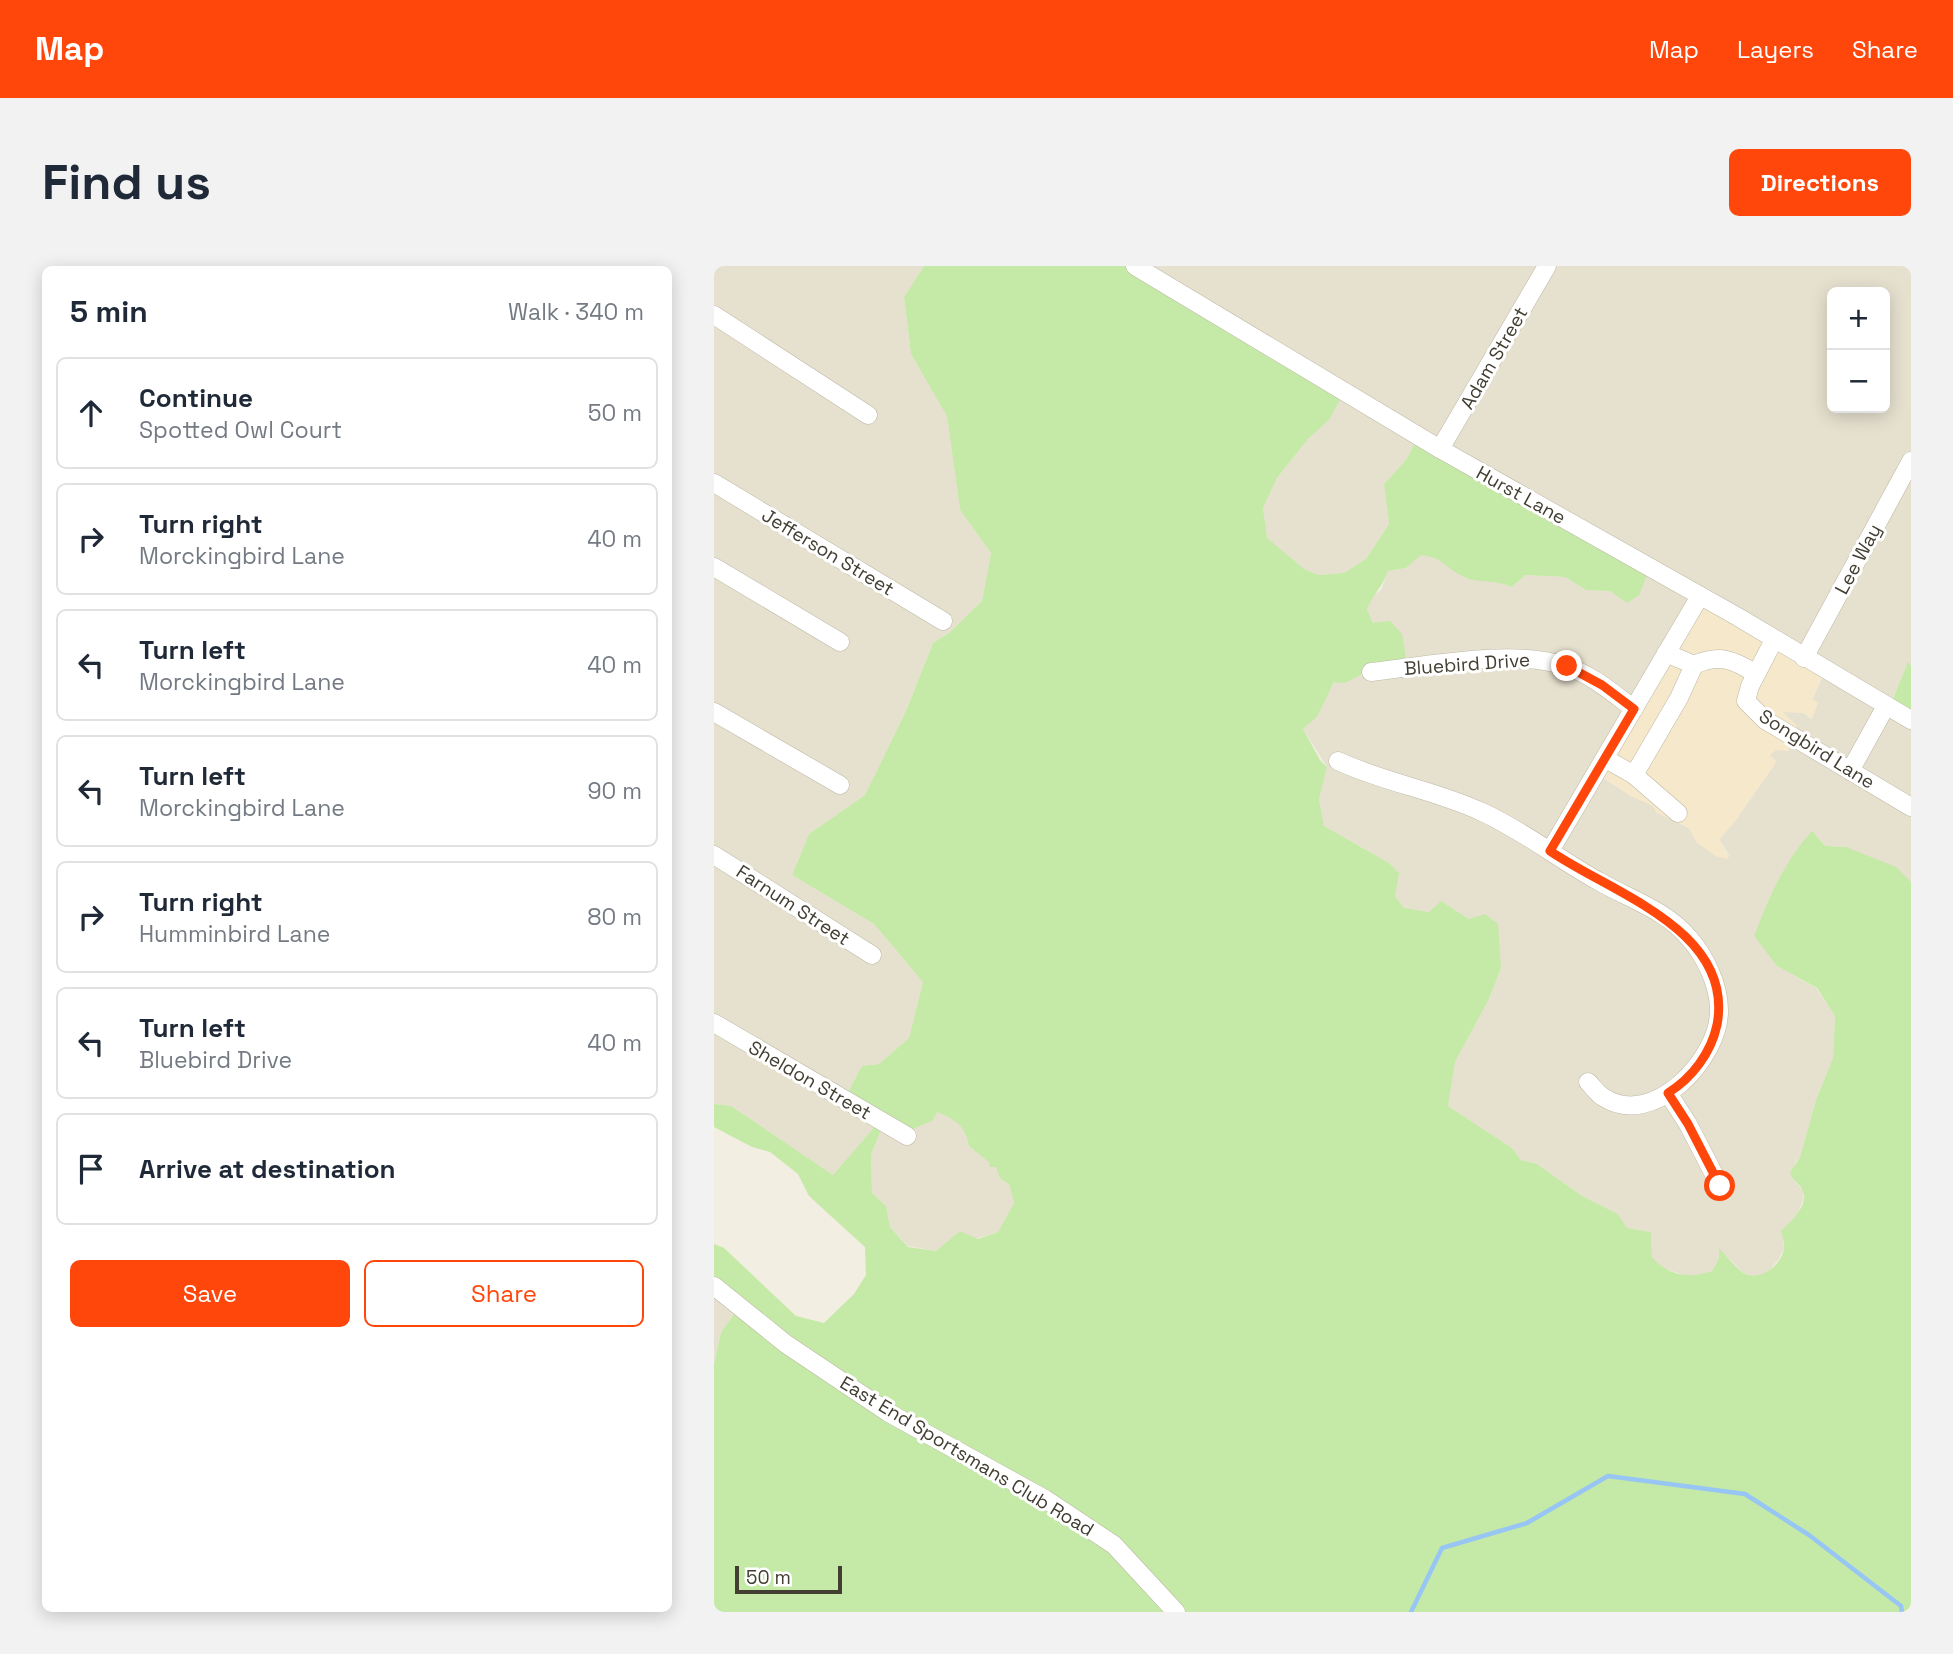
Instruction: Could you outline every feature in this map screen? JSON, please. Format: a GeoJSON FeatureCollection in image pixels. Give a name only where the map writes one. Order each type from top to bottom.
{"type":"FeatureCollection","features":[{"type":"Feature","properties":{"kind":"street","name":"Hurst Lane"},"geometry":{"type":"LineString","coordinates":[[1135,266],[1440,449],[1700,596],[1911,720]]}},
{"type":"Feature","properties":{"kind":"street","name":"Adam Street"},"geometry":{"type":"LineString","coordinates":[[1440,449],[1548,266]]}},
{"type":"Feature","properties":{"kind":"street"},"geometry":{"type":"LineString","coordinates":[[714,314],[867,415]]}},
{"type":"Feature","properties":{"kind":"street","name":"Lee Way"},"geometry":{"type":"LineString","coordinates":[[1804,658],[1911,461]]}},
{"type":"Feature","properties":{"kind":"street","name":"Jefferson Street"},"geometry":{"type":"LineString","coordinates":[[714,483],[943,621]]}},
{"type":"Feature","properties":{"kind":"street"},"geometry":{"type":"LineString","coordinates":[[714,567],[840,642]]}},
{"type":"Feature","properties":{"kind":"street"},"geometry":{"type":"LineString","coordinates":[[1550,851],[1700,596]]}},
{"type":"Feature","properties":{"kind":"street","name":"Songbird Lane"},"geometry":{"type":"LineString","coordinates":[[1774,640],[1756,674],[1746,701],[1765,720],[1911,807]]}},
{"type":"Feature","properties":{"kind":"street"},"geometry":{"type":"LineString","coordinates":[[1666,653],[1694,665]]}},
{"type":"Feature","properties":{"kind":"street"},"geometry":{"type":"LineString","coordinates":[[1634,775],[1679,698],[1694,665],[1714,657],[1727,659],[1756,674]]}},
{"type":"Feature","properties":{"kind":"street","name":"Bluebird Drive"},"geometry":{"type":"LineString","coordinates":[[1371,672],[1541,659],[1567,666],[1602,685],[1634,709]]}},
{"type":"Feature","properties":{"kind":"street"},"geometry":{"type":"LineString","coordinates":[[1850,771],[1886,706]]}},
{"type":"Feature","properties":{"kind":"street"},"geometry":{"type":"LineString","coordinates":[[714,712],[840,785]]}},
{"type":"Feature","properties":{"kind":"street"},"geometry":{"type":"LineString","coordinates":[[1606,759],[1634,775],[1678,813]]}},
{"type":"Feature","properties":{"kind":"street"},"geometry":{"type":"LineString","coordinates":[[1338,761],[1399,785],[1440,794],[1473,808],[1550,851],[1583,873],[1646,904],[1688,935],[1700,952],[1720,1010],[1706,1056],[1658,1100],[1621,1103],[1604,1098],[1588,1082]]}},
{"type":"Feature","properties":{"kind":"street","name":"Farnum Street"},"geometry":{"type":"LineString","coordinates":[[714,855],[872,955]]}},
{"type":"Feature","properties":{"kind":"street","name":"Sheldon Street"},"geometry":{"type":"LineString","coordinates":[[714,1023],[907,1136]]}},
{"type":"Feature","properties":{"kind":"street"},"geometry":{"type":"LineString","coordinates":[[1668,1093],[1688,1124],[1720,1186]]}},
{"type":"Feature","properties":{"kind":"street","name":"East End Sportsmans Club Road"},"geometry":{"type":"LineString","coordinates":[[714,1286],[786,1344],[889,1413],[1045,1499],[1114,1545],[1176,1612]]}},
{"type":"Feature","properties":{"kind":"shaded area"},"geometry":{"type":"Polygon","coordinates":[[[714,266],[924,266],[904,297],[911,354],[947,415],[960,510],[991,553],[982,601],[949,633],[933,643],[906,711],[865,795],[809,834],[792,875],[874,924],[923,982],[909,1038],[879,1064],[862,1066],[845,1098],[876,1125],[833,1175],[731,1106],[714,1104],[714,266]]]}},
{"type":"Feature","properties":{"kind":"shaded area"},"geometry":{"type":"Polygon","coordinates":[[[1155,266],[1911,266],[1911,666],[1908,663],[1890,705],[1911,718],[1911,882],[1846,847],[1825,846],[1812,831],[1777,966],[1816,988],[1835,1016],[1833,1058],[1816,1100],[1800,1157],[1795,1163],[1792,1178],[1803,1191],[1803,1200],[1798,1213],[1782,1231],[1784,1248],[1779,1259],[1766,1274],[1752,1276],[1742,1272],[1719,1248],[1719,1258],[1712,1271],[1692,1278],[1660,1267],[1652,1257],[1651,1232],[1627,1228],[1618,1214],[1582,1196],[1537,1164],[1521,1160],[1512,1148],[1448,1106],[1455,1062],[1488,1001],[1501,968],[1478,919],[1469,919],[1441,901],[1429,912],[1404,908],[1395,896],[1398,873],[1389,863],[1324,826],[1319,799],[1327,767],[1303,729],[1317,717],[1334,682],[1402,634],[1395,629],[1373,623],[1367,609],[1372,596],[1381,590],[1388,571],[1406,568],[1421,555],[1439,557],[1465,578],[1495,580],[1512,587],[1525,575],[1565,577],[1586,590],[1610,591],[1415,443],[1406,460],[1384,484],[1389,524],[1366,559],[1344,573],[1318,575],[1304,569],[1266,538],[1263,508],[1277,478],[1308,439],[1329,420],[1152,272],[1155,266]],[[1825,671],[1597,774],[1631,796],[1654,806],[1656,812],[1689,828],[1730,857],[1719,839],[1733,824],[1775,764],[1776,761],[1769,755],[1776,750],[1783,711],[1804,713],[1811,719],[1812,700],[1825,671]]]}},
{"type":"Feature","properties":{"kind":"shaded area"},"geometry":{"type":"Polygon","coordinates":[[[1699,595],[1825,670],[1812,699],[1818,703],[1812,719],[1804,713],[1783,712],[1797,726],[1788,751],[1776,750],[1770,755],[1776,761],[1775,764],[1733,824],[1719,839],[1729,859],[1717,857],[1696,842],[1689,828],[1656,812],[1653,806],[1631,796],[1597,773],[1699,595]]]}},
{"type":"Feature","properties":{"kind":"shaded area"},"geometry":{"type":"Polygon","coordinates":[[[937,1112],[958,1121],[967,1132],[969,1146],[996,1167],[1009,1184],[1014,1203],[998,1232],[936,1251],[908,1246],[890,1227],[886,1206],[872,1193],[871,1155],[884,1122],[937,1112]]]}},
{"type":"Feature","properties":{"kind":"shaded area"},"geometry":{"type":"Polygon","coordinates":[[[714,1283],[741,1305],[721,1332],[714,1364],[714,1283]]]}},
{"type":"Feature","properties":{"kind":"green space"},"geometry":{"type":"Polygon","coordinates":[[[924,266],[1140,266],[1345,390],[1329,420],[1308,439],[1277,478],[1263,508],[1267,538],[1304,569],[1318,575],[1344,573],[1366,559],[1389,524],[1384,484],[1406,460],[1415,443],[1650,568],[1639,595],[1627,603],[1610,591],[1586,590],[1565,577],[1525,575],[1512,587],[1468,579],[1440,561],[1421,555],[1406,568],[1388,571],[1367,609],[1373,623],[1390,621],[1402,634],[1407,664],[1366,672],[1345,683],[1334,682],[1317,717],[1303,729],[1320,760],[1327,767],[1319,799],[1324,826],[1389,863],[1399,873],[1395,896],[1404,908],[1429,912],[1441,901],[1469,919],[1485,914],[1498,924],[1501,968],[1488,1001],[1455,1062],[1448,1106],[1512,1148],[1521,1160],[1537,1164],[1582,1196],[1618,1214],[1627,1228],[1651,1232],[1652,1257],[1665,1268],[1688,1275],[1712,1271],[1719,1258],[1719,1248],[1742,1272],[1748,1275],[1762,1274],[1779,1261],[1784,1246],[1781,1231],[1803,1203],[1802,1189],[1790,1173],[1800,1157],[1816,1100],[1833,1058],[1835,1016],[1817,988],[1777,966],[1754,936],[1793,855],[1812,831],[1825,846],[1846,847],[1896,867],[1911,882],[1911,1612],[714,1612],[714,1364],[721,1332],[741,1305],[714,1283],[714,1244],[724,1248],[796,1316],[824,1323],[854,1294],[866,1275],[865,1247],[809,1196],[798,1174],[770,1152],[752,1147],[714,1127],[714,1104],[731,1106],[833,1175],[876,1125],[845,1098],[862,1066],[879,1064],[909,1038],[923,982],[874,924],[792,875],[809,834],[865,795],[906,711],[933,643],[949,633],[982,601],[991,553],[960,510],[947,416],[911,354],[904,297],[924,266]],[[937,1112],[932,1121],[905,1132],[884,1122],[871,1155],[872,1193],[886,1206],[890,1227],[908,1247],[936,1251],[960,1231],[978,1239],[998,1232],[1014,1203],[1009,1184],[1000,1178],[996,1167],[989,1167],[990,1163],[969,1146],[962,1128],[937,1112]]]}},
{"type":"Feature","properties":{"kind":"green space"},"geometry":{"type":"Polygon","coordinates":[[[1908,662],[1911,666],[1911,718],[1890,706],[1908,662]]]}},
{"type":"Feature","properties":{"kind":"waterway"},"geometry":{"type":"LineString","coordinates":[[1411,1612],[1442,1548],[1527,1523],[1608,1476],[1745,1494],[1809,1535],[1901,1606],[1902,1612]]}},
{"type":"Feature","properties":{"kind":"route"},"geometry":{"type":"LineString","coordinates":[[1567,666],[1602,685],[1634,709],[1550,851],[1610,888],[1646,904],[1688,935],[1700,952],[1711,975],[1720,1010],[1706,1056],[1668,1093],[1688,1124],[1720,1186]]}}]}
